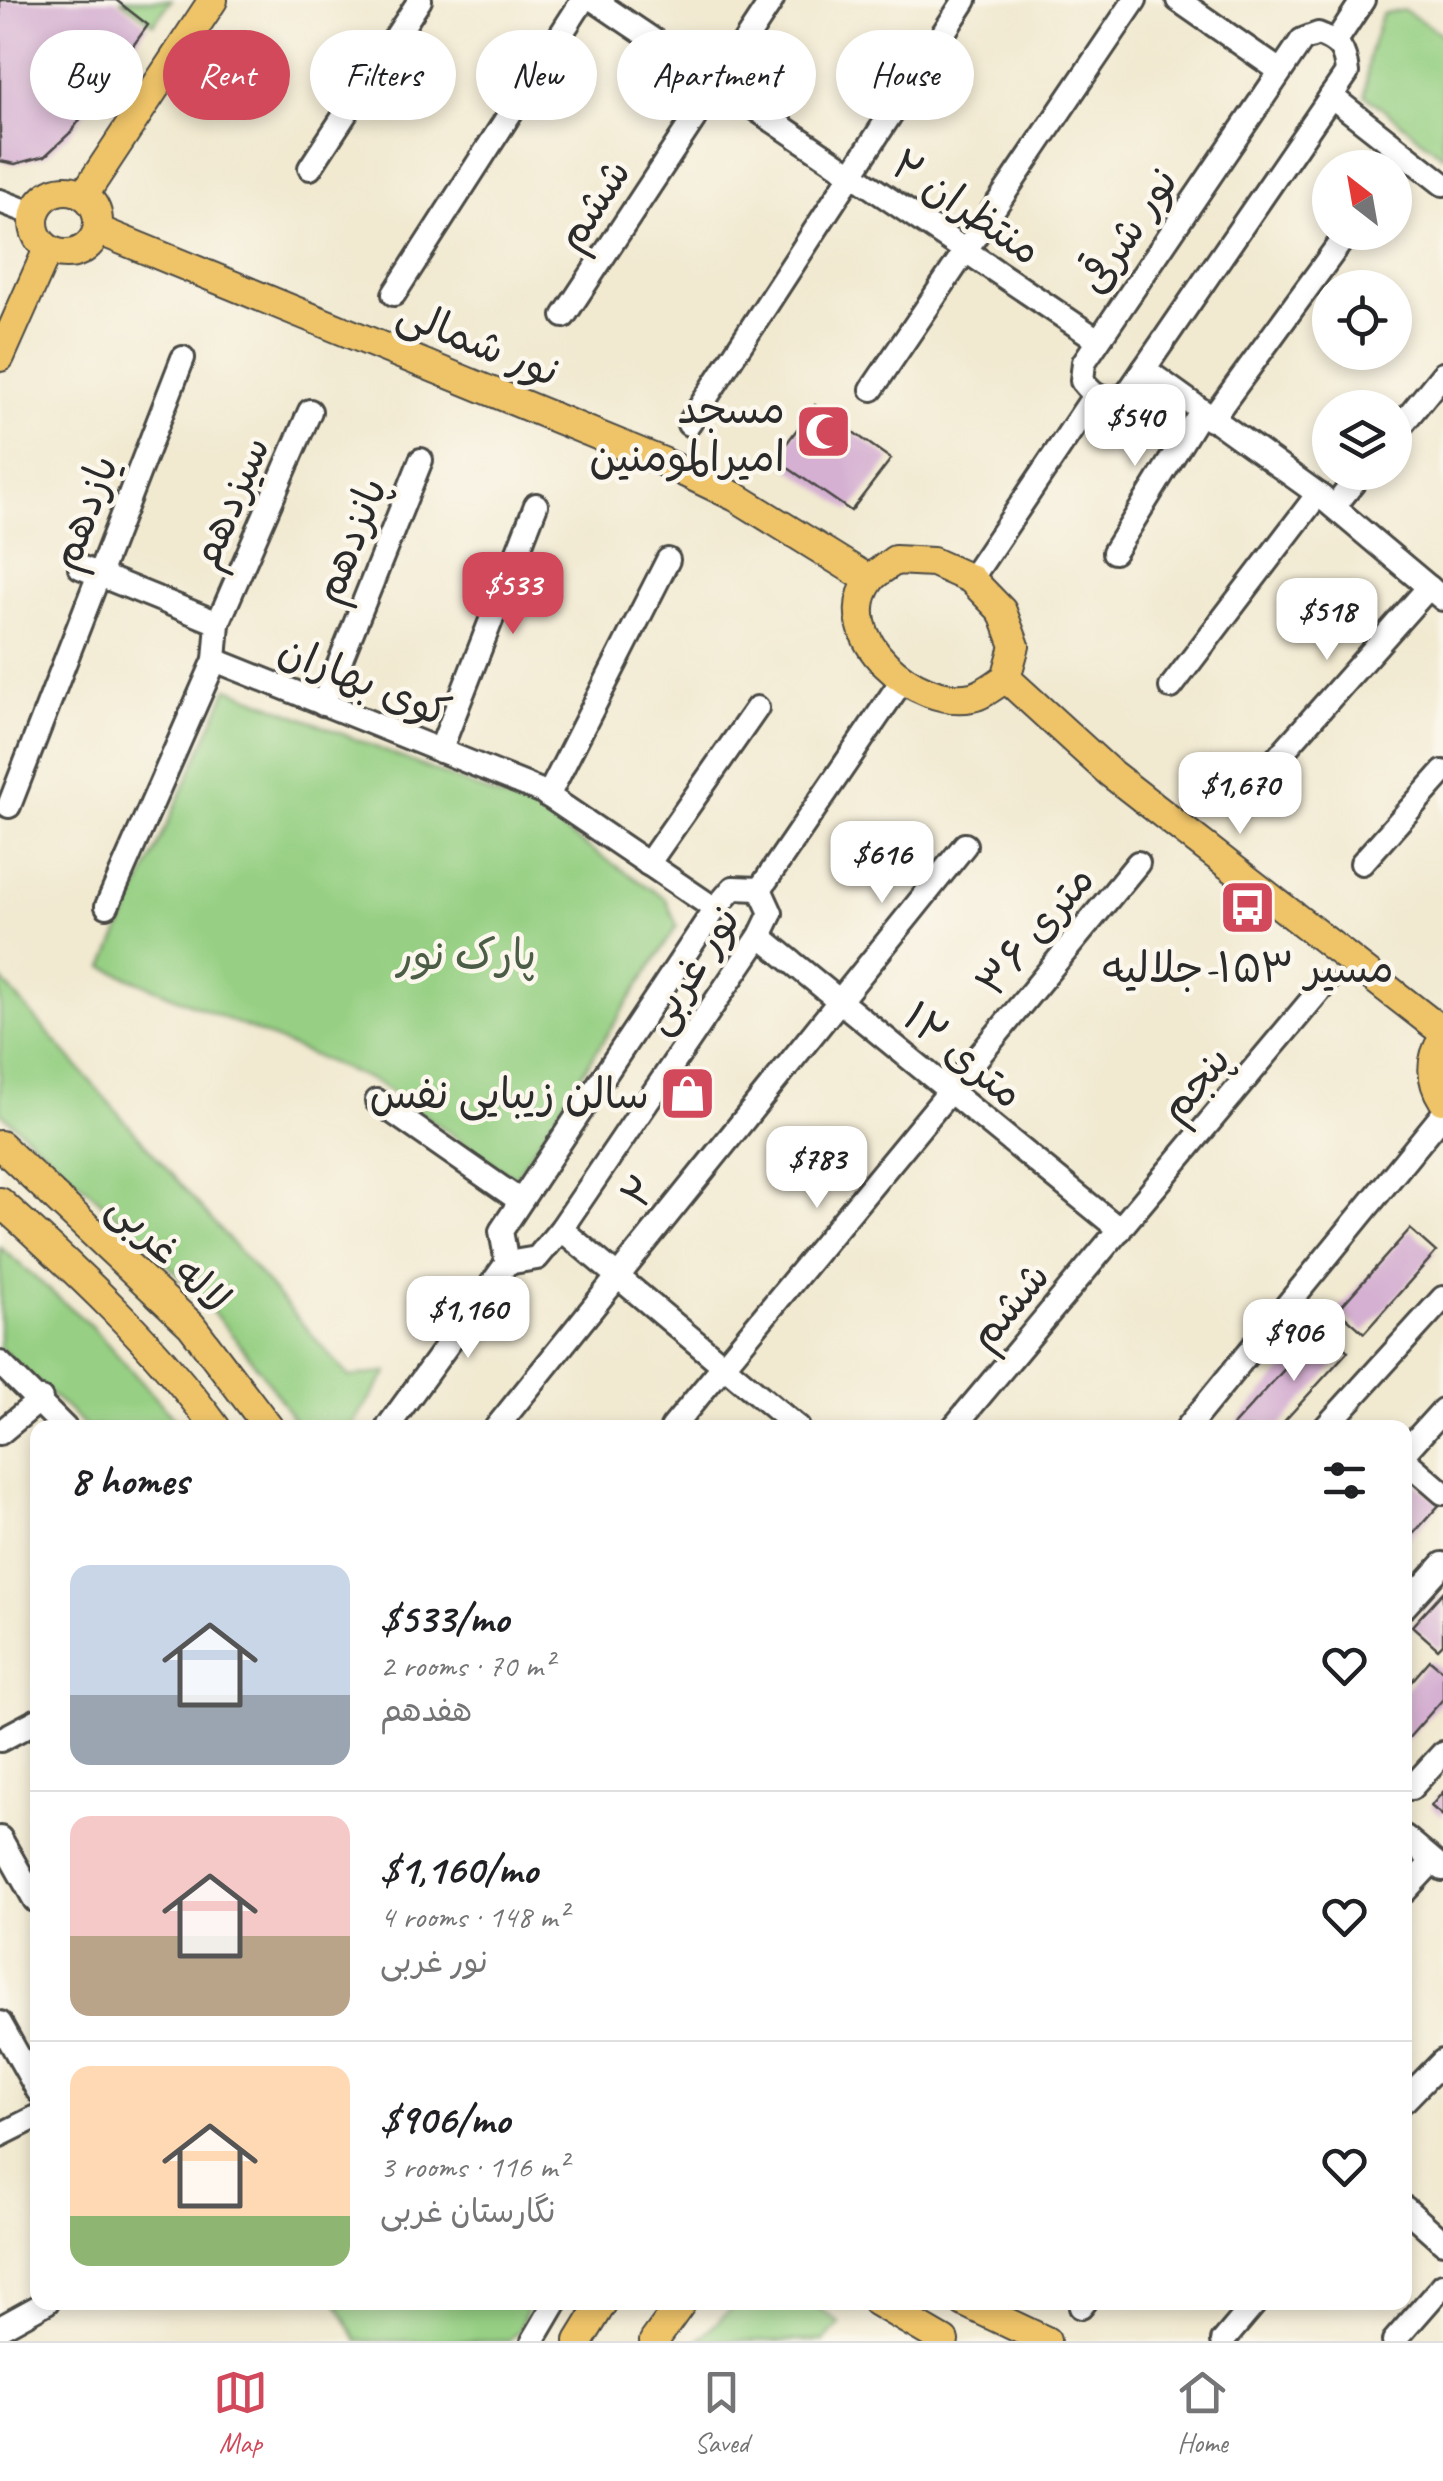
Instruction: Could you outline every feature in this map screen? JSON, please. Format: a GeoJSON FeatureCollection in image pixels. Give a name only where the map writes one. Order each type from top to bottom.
{"type":"FeatureCollection","features":[{"type":"Feature","properties":{"kind":"main road"},"geometry":{"type":"LineString","coordinates":[[84,195],[213,0]]}},
{"type":"Feature","properties":{"kind":"main road"},"geometry":{"type":"LineString","coordinates":[[55,192],[84,195],[97,210],[96,238],[78,252],[48,249],[34,224],[34,214],[46,196],[55,192]]}},
{"type":"Feature","properties":{"kind":"main road","name":"نور شمالی"},"geometry":{"type":"LineString","coordinates":[[98,230],[663,462],[736,497],[870,580]]}},
{"type":"Feature","properties":{"kind":"main road"},"geometry":{"type":"LineString","coordinates":[[0,357],[48,249]]}},
{"type":"Feature","properties":{"kind":"main road"},"geometry":{"type":"LineString","coordinates":[[895,560],[934,562],[971,579],[1002,612],[1015,646],[1006,678],[973,698],[938,696],[903,679],[876,654],[860,617],[870,580],[895,560]]}},
{"type":"Feature","properties":{"kind":"main road"},"geometry":{"type":"LineString","coordinates":[[1006,678],[1108,772],[1443,1035],[1433,1063],[1434,1079],[1443,1100]]}},
{"type":"Feature","properties":{"kind":"main road","name":"لاله غربی"},"geometry":{"type":"LineString","coordinates":[[0,1145],[191,1325],[262,1420]]}},
{"type":"Feature","properties":{"kind":"main road","name":"لاله غربی"},"geometry":{"type":"LineString","coordinates":[[0,1202],[85,1278],[184,1384],[210,1420]]}},
{"type":"Feature","properties":{"kind":"main road"},"geometry":{"type":"LineString","coordinates":[[579,2341],[597,2310]]}},
{"type":"Feature","properties":{"kind":"main road"},"geometry":{"type":"LineString","coordinates":[[654,2341],[680,2310]]}},
{"type":"Feature","properties":{"kind":"main road"},"geometry":{"type":"LineString","coordinates":[[890,2310],[932,2339]]}},
{"type":"Feature","properties":{"kind":"main road"},"geometry":{"type":"LineString","coordinates":[[981,2310],[1046,2341]]}},
{"type":"Feature","properties":{"kind":"street"},"geometry":{"type":"LineString","coordinates":[[310,168],[420,0]]}},
{"type":"Feature","properties":{"kind":"street"},"geometry":{"type":"LineString","coordinates":[[394,294],[583,0]]}},
{"type":"Feature","properties":{"kind":"street","name":"منتظران ۲"},"geometry":{"type":"LineString","coordinates":[[594,0],[639,30]]}},
{"type":"Feature","properties":{"kind":"street","name":"ششم"},"geometry":{"type":"LineString","coordinates":[[752,30],[772,0]]}},
{"type":"Feature","properties":{"kind":"street"},"geometry":{"type":"LineString","coordinates":[[689,424],[965,0]]}},
{"type":"Feature","properties":{"kind":"street"},"geometry":{"type":"LineString","coordinates":[[872,389],[1135,0]]}},
{"type":"Feature","properties":{"kind":"street"},"geometry":{"type":"LineString","coordinates":[[1178,0],[1280,72]]}},
{"type":"Feature","properties":{"kind":"street"},"geometry":{"type":"LineString","coordinates":[[1207,20],[1220,0]]}},
{"type":"Feature","properties":{"kind":"street"},"geometry":{"type":"LineString","coordinates":[[971,579],[1094,396],[1111,401],[1127,394],[1331,96],[1347,72],[1346,54],[1336,41],[1363,0]]}},
{"type":"Feature","properties":{"kind":"street","name":"نور شرقی"},"geometry":{"type":"LineString","coordinates":[[1094,396],[1082,381],[1084,362],[1280,72],[1302,40],[1318,34],[1336,41]]}},
{"type":"Feature","properties":{"kind":"street"},"geometry":{"type":"LineString","coordinates":[[1331,96],[1387,150]]}},
{"type":"Feature","properties":{"kind":"street","name":"ششم"},"geometry":{"type":"LineString","coordinates":[[564,316],[691,120]]}},
{"type":"Feature","properties":{"kind":"street","name":"منتظران ۲"},"geometry":{"type":"LineString","coordinates":[[772,120],[1098,340]]}},
{"type":"Feature","properties":{"kind":"street"},"geometry":{"type":"LineString","coordinates":[[1412,168],[1443,184]]}},
{"type":"Feature","properties":{"kind":"street"},"geometry":{"type":"LineString","coordinates":[[0,201],[34,214]]}},
{"type":"Feature","properties":{"kind":"street"},"geometry":{"type":"LineString","coordinates":[[1114,552],[1206,416],[1334,250]]}},
{"type":"Feature","properties":{"kind":"street","name":"یازدهم"},"geometry":{"type":"LineString","coordinates":[[9,806],[89,570],[183,358]]}},
{"type":"Feature","properties":{"kind":"street"},"geometry":{"type":"LineString","coordinates":[[1144,370],[1326,501],[1436,593],[1264,774]]}},
{"type":"Feature","properties":{"kind":"street"},"geometry":{"type":"LineString","coordinates":[[1412,412],[1443,374]]}},
{"type":"Feature","properties":{"kind":"street","name":"سیزدهم"},"geometry":{"type":"LineString","coordinates":[[214,660],[218,623],[310,411]]}},
{"type":"Feature","properties":{"kind":"street","name":"پانزدهم"},"geometry":{"type":"LineString","coordinates":[[323,704],[421,460]]}},
{"type":"Feature","properties":{"kind":"street"},"geometry":{"type":"LineString","coordinates":[[1171,687],[1326,501],[1340,490]]}},
{"type":"Feature","properties":{"kind":"street"},"geometry":{"type":"LineString","coordinates":[[440,751],[536,505]]}},
{"type":"Feature","properties":{"kind":"street"},"geometry":{"type":"LineString","coordinates":[[548,796],[668,560]]}},
{"type":"Feature","properties":{"kind":"street"},"geometry":{"type":"LineString","coordinates":[[89,570],[218,623]]}},
{"type":"Feature","properties":{"kind":"street","name":"کوی بهاران"},"geometry":{"type":"LineString","coordinates":[[106,906],[214,660],[548,796],[715,909]]}},
{"type":"Feature","properties":{"kind":"street","name":"نور غربی"},"geometry":{"type":"LineString","coordinates":[[760,889],[903,679]]}},
{"type":"Feature","properties":{"kind":"street"},"geometry":{"type":"LineString","coordinates":[[648,864],[757,708]]}},
{"type":"Feature","properties":{"kind":"street"},"geometry":{"type":"LineString","coordinates":[[1362,863],[1443,772]]}},
{"type":"Feature","properties":{"kind":"street","name":"۲"},"geometry":{"type":"LineString","coordinates":[[502,1420],[964,845]]}},
{"type":"Feature","properties":{"kind":"street","name":"۳۶ متری"},"geometry":{"type":"LineString","coordinates":[[724,1365],[1138,863]]}},
{"type":"Feature","properties":{"kind":"street","name":"نور غربی"},"geometry":{"type":"LineString","coordinates":[[507,1263],[501,1231],[519,1200],[715,909],[733,888],[760,889]]}},
{"type":"Feature","properties":{"kind":"street","name":"نور غربی"},"geometry":{"type":"LineString","coordinates":[[392,1420],[507,1263],[537,1258],[561,1230],[760,936],[771,913],[760,889]]}},
{"type":"Feature","properties":{"kind":"street","name":"۱۲ متری"},"geometry":{"type":"LineString","coordinates":[[760,936],[1120,1230]]}},
{"type":"Feature","properties":{"kind":"street","name":"پنجم"},"geometry":{"type":"LineString","coordinates":[[1120,1230],[1325,984]]}},
{"type":"Feature","properties":{"kind":"street"},"geometry":{"type":"LineString","coordinates":[[378,1101],[519,1200]]}},
{"type":"Feature","properties":{"kind":"street"},"geometry":{"type":"LineString","coordinates":[[1194,1420],[1443,1114]]}},
{"type":"Feature","properties":{"kind":"street"},"geometry":{"type":"LineString","coordinates":[[561,1230],[789,1420]]}},
{"type":"Feature","properties":{"kind":"street","name":"ششم"},"geometry":{"type":"LineString","coordinates":[[960,1420],[1120,1230]]}},
{"type":"Feature","properties":{"kind":"street"},"geometry":{"type":"LineString","coordinates":[[1332,1420],[1443,1298]]}},
{"type":"Feature","properties":{"kind":"street"},"geometry":{"type":"LineString","coordinates":[[0,1363],[58,1420]]}},
{"type":"Feature","properties":{"kind":"street"},"geometry":{"type":"LineString","coordinates":[[679,1420],[724,1365]]}},
{"type":"Feature","properties":{"kind":"street"},"geometry":{"type":"LineString","coordinates":[[0,1434],[41,1399]]}},
{"type":"Feature","properties":{"kind":"street"},"geometry":{"type":"LineString","coordinates":[[1412,1445],[1440,1419]]}},
{"type":"Feature","properties":{"kind":"street"},"geometry":{"type":"LineString","coordinates":[[1412,1466],[1443,1493]]}},
{"type":"Feature","properties":{"kind":"street"},"geometry":{"type":"LineString","coordinates":[[1412,1598],[1443,1564]]}},
{"type":"Feature","properties":{"kind":"street"},"geometry":{"type":"LineString","coordinates":[[0,1740],[30,1724]]}},
{"type":"Feature","properties":{"kind":"street"},"geometry":{"type":"LineString","coordinates":[[1412,1787],[1443,1753]]}},
{"type":"Feature","properties":{"kind":"street"},"geometry":{"type":"LineString","coordinates":[[0,1838],[30,1891]]}},
{"type":"Feature","properties":{"kind":"street"},"geometry":{"type":"LineString","coordinates":[[1412,1843],[1438,1865],[1412,1885]]}},
{"type":"Feature","properties":{"kind":"street"},"geometry":{"type":"LineString","coordinates":[[0,2024],[30,2077]]}},
{"type":"Feature","properties":{"kind":"street"},"geometry":{"type":"LineString","coordinates":[[1412,2093],[1443,2061]]}},
{"type":"Feature","properties":{"kind":"street"},"geometry":{"type":"LineString","coordinates":[[0,2135],[30,2120]]}},
{"type":"Feature","properties":{"kind":"street"},"geometry":{"type":"LineString","coordinates":[[1412,2214],[1443,2242]]}},
{"type":"Feature","properties":{"kind":"street"},"geometry":{"type":"LineString","coordinates":[[1394,2341],[1443,2284]]}},
{"type":"Feature","properties":{"kind":"street"},"geometry":{"type":"LineString","coordinates":[[0,2328],[33,2310]]}},
{"type":"Feature","properties":{"kind":"street"},"geometry":{"type":"LineString","coordinates":[[533,2341],[551,2310]]}},
{"type":"Feature","properties":{"kind":"street"},"geometry":{"type":"LineString","coordinates":[[1223,2341],[1249,2310]]}},
{"type":"Feature","properties":{"kind":"green space"},"geometry":{"type":"Polygon","coordinates":[[[121,0],[171,0],[154,24],[121,0]]]}},
{"type":"Feature","properties":{"kind":"green space"},"geometry":{"type":"Polygon","coordinates":[[[1404,10],[1443,35],[1443,156],[1365,95],[1369,56],[1382,14],[1404,10]]]}},
{"type":"Feature","properties":{"kind":"green space","name":"پارک نور"},"geometry":{"type":"Polygon","coordinates":[[[228,688],[532,810],[666,899],[677,926],[515,1178],[378,1083],[104,967],[228,688]]]}},
{"type":"Feature","properties":{"kind":"green space"},"geometry":{"type":"Polygon","coordinates":[[[0,978],[349,1377],[388,1372],[356,1420],[293,1420],[235,1338],[199,1297],[123,1221],[0,1112],[0,978]]]}},
{"type":"Feature","properties":{"kind":"green space"},"geometry":{"type":"Polygon","coordinates":[[[0,1247],[92,1327],[176,1420],[79,1420],[0,1348],[0,1247]]]}},
{"type":"Feature","properties":{"kind":"green space"},"geometry":{"type":"Polygon","coordinates":[[[341,2310],[526,2310],[520,2328],[509,2341],[357,2341],[341,2310]]]}},
{"type":"Feature","properties":{"kind":"green space"},"geometry":{"type":"Polygon","coordinates":[[[730,2310],[822,2310],[840,2324],[824,2341],[697,2341],[730,2310]]]}},
{"type":"Feature","properties":{"kind":"building"},"geometry":{"type":"Polygon","coordinates":[[[0,0],[116,0],[148,25],[143,32],[30,30],[30,120],[80,120],[45,156],[15,164],[0,161],[0,0]]]}},
{"type":"Feature","properties":{"kind":"building","name":"مسجد امیرالمومنین"},"geometry":{"type":"Polygon","coordinates":[[[815,405],[891,459],[851,511],[775,459],[815,405]]]}},
{"type":"Feature","properties":{"kind":"building"},"geometry":{"type":"Polygon","coordinates":[[[1410,1229],[1436,1252],[1364,1333],[1338,1310],[1410,1229]]]}},
{"type":"Feature","properties":{"kind":"building"},"geometry":{"type":"Polygon","coordinates":[[[1322,1328],[1348,1351],[1285,1420],[1238,1420],[1322,1328]]]}},
{"type":"Feature","properties":{"kind":"building"},"geometry":{"type":"Polygon","coordinates":[[[1412,1482],[1440,1504],[1412,1535],[1412,1482]]]}},
{"type":"Feature","properties":{"kind":"building"},"geometry":{"type":"Polygon","coordinates":[[[1443,1592],[1443,1644],[1438,1649],[1412,1626],[1443,1592]]]}},
{"type":"Feature","properties":{"kind":"building"},"geometry":{"type":"Polygon","coordinates":[[[1430,1660],[1443,1671],[1443,1699],[1412,1734],[1412,1681],[1430,1660]]]}},
{"type":"Feature","properties":{"kind":"building"},"geometry":{"type":"Polygon","coordinates":[[[1443,1792],[1443,1816],[1431,1806],[1443,1792]]]}},
{"type":"Feature","properties":{"kind":"place","name":"مسجد امیرالمومنین"},"geometry":{"type":"Point","coordinates":[824,432]}},
{"type":"Feature","properties":{"kind":"place","name":"مسیر ۱۵۳-جلالیه"},"geometry":{"type":"Point","coordinates":[1248,907]}},
{"type":"Feature","properties":{"kind":"place","name":"سالن زیبایی نفس"},"geometry":{"type":"Point","coordinates":[688,1093]}}]}
